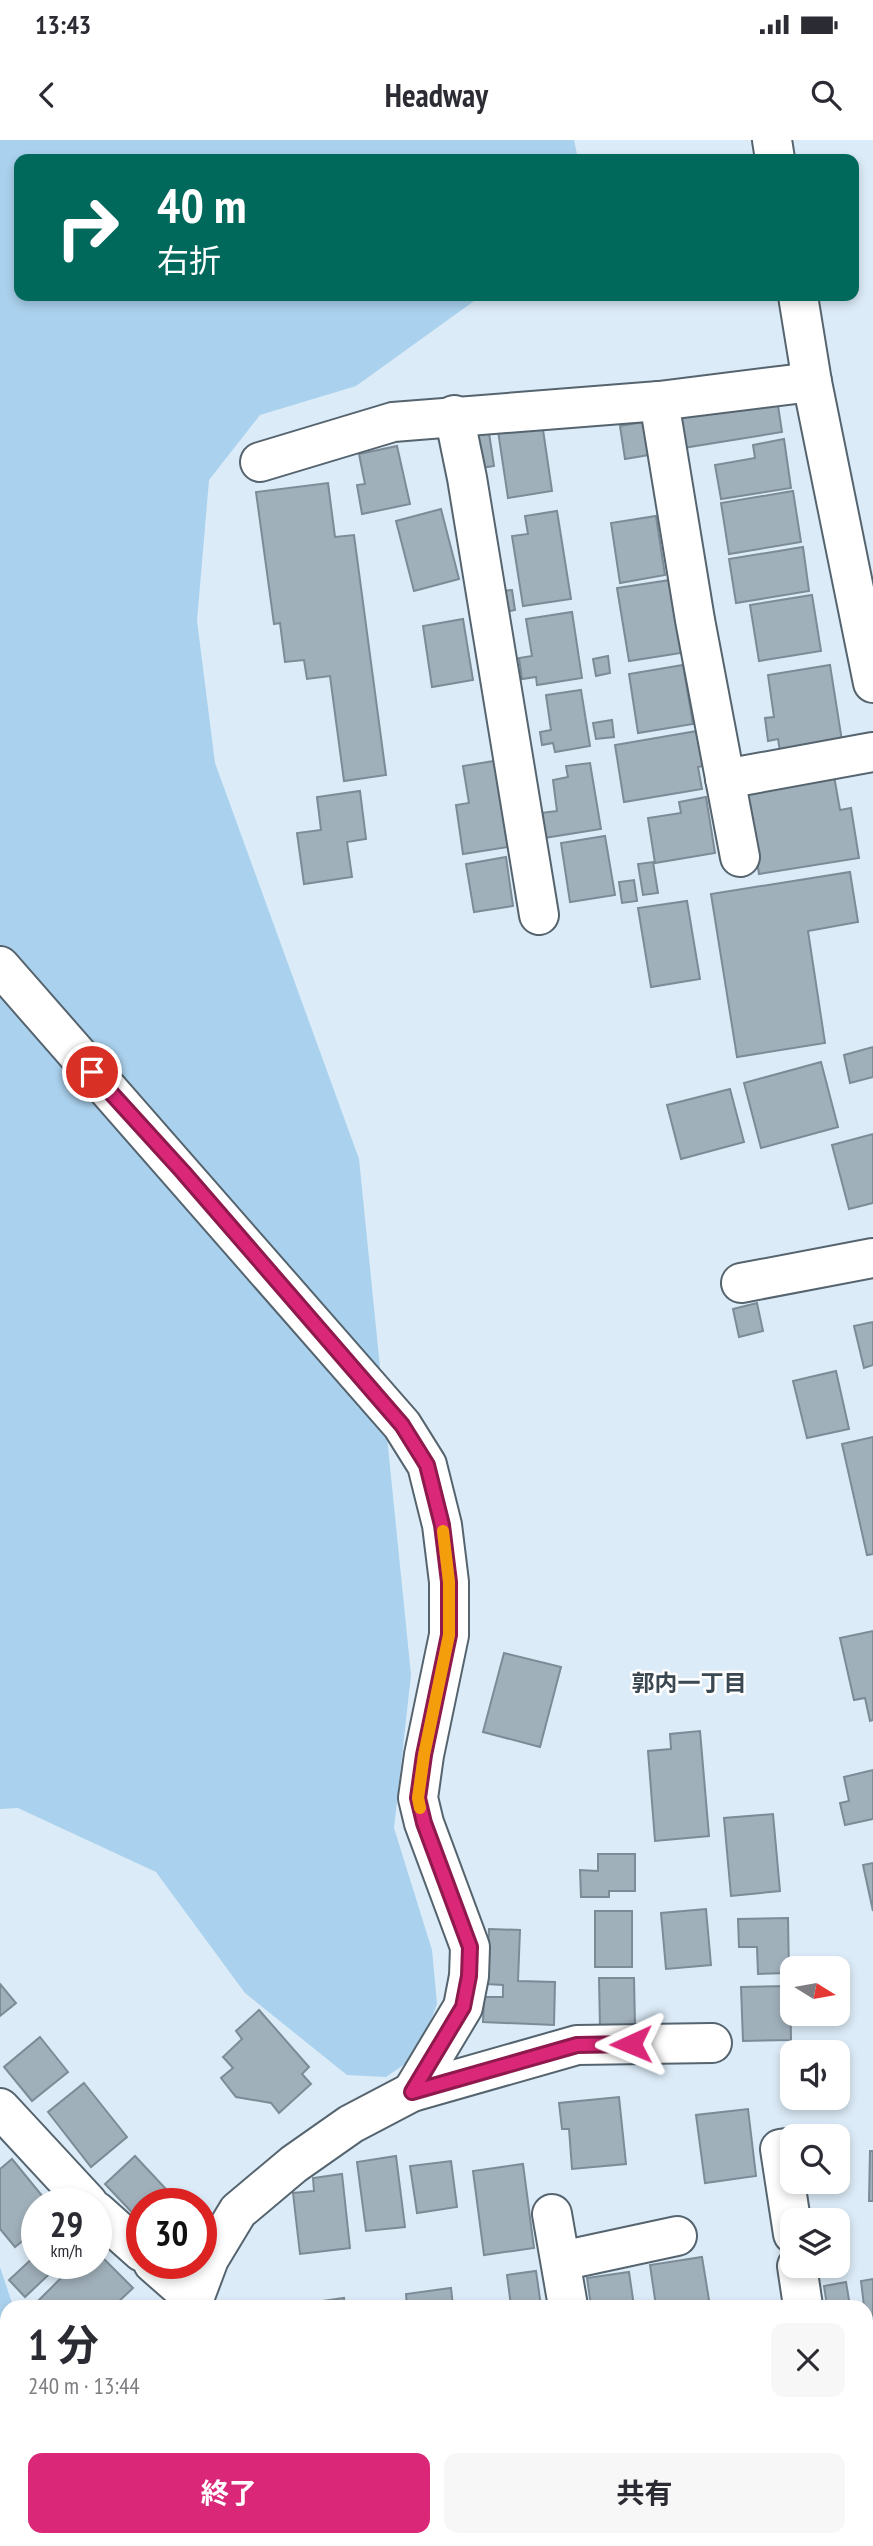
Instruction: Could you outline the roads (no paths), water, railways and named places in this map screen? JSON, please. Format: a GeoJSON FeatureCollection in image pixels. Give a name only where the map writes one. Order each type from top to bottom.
{"type":"FeatureCollection","features":[{"type":"Feature","properties":{"kind":"street"},"geometry":{"type":"LineString","coordinates":[[799,301],[812,382],[873,683]]}},
{"type":"Feature","properties":{"kind":"street"},"geometry":{"type":"LineString","coordinates":[[260,462],[393,422],[454,415],[659,401],[812,382]]}},
{"type":"Feature","properties":{"kind":"street"},"geometry":{"type":"LineString","coordinates":[[659,401],[695,620],[740,857]]}},
{"type":"Feature","properties":{"kind":"street"},"geometry":{"type":"LineString","coordinates":[[454,415],[467,478],[539,915]]}},
{"type":"Feature","properties":{"kind":"street"},"geometry":{"type":"LineString","coordinates":[[725,779],[873,751]]}},
{"type":"Feature","properties":{"kind":"street"},"geometry":{"type":"LineString","coordinates":[[0,965],[402,1425],[427,1465],[442,1525],[449,1582],[449,1635],[424,1755],[418,1798],[424,1823],[470,1947],[469,1976],[463,2007],[412,2092]]}},
{"type":"Feature","properties":{"kind":"street"},"geometry":{"type":"LineString","coordinates":[[741,1283],[873,1258]]}},
{"type":"Feature","properties":{"kind":"street"},"geometry":{"type":"LineString","coordinates":[[195,2300],[209,2259],[238,2211],[294,2164],[351,2124],[412,2092],[577,2045],[712,2043]]}},
{"type":"Feature","properties":{"kind":"street"},"geometry":{"type":"LineString","coordinates":[[0,2108],[74,2188]]}},
{"type":"Feature","properties":{"kind":"street"},"geometry":{"type":"LineString","coordinates":[[552,2214],[567,2300]]}},
{"type":"Feature","properties":{"kind":"street"},"geometry":{"type":"LineString","coordinates":[[112,2225],[126,2238]]}},
{"type":"Feature","properties":{"kind":"street"},"geometry":{"type":"LineString","coordinates":[[561,2260],[677,2236]]}},
{"type":"Feature","properties":{"kind":"street"},"geometry":{"type":"LineString","coordinates":[[799,2278],[802,2300]]}},
{"type":"Feature","properties":{"kind":"street"},"geometry":{"type":"LineString","coordinates":[[169,2279],[191,2300]]}},
{"type":"Feature","properties":{"kind":"district","name":"郭内一丁目"},"geometry":{"type":"Point","coordinates":[689,1682]}}]}
